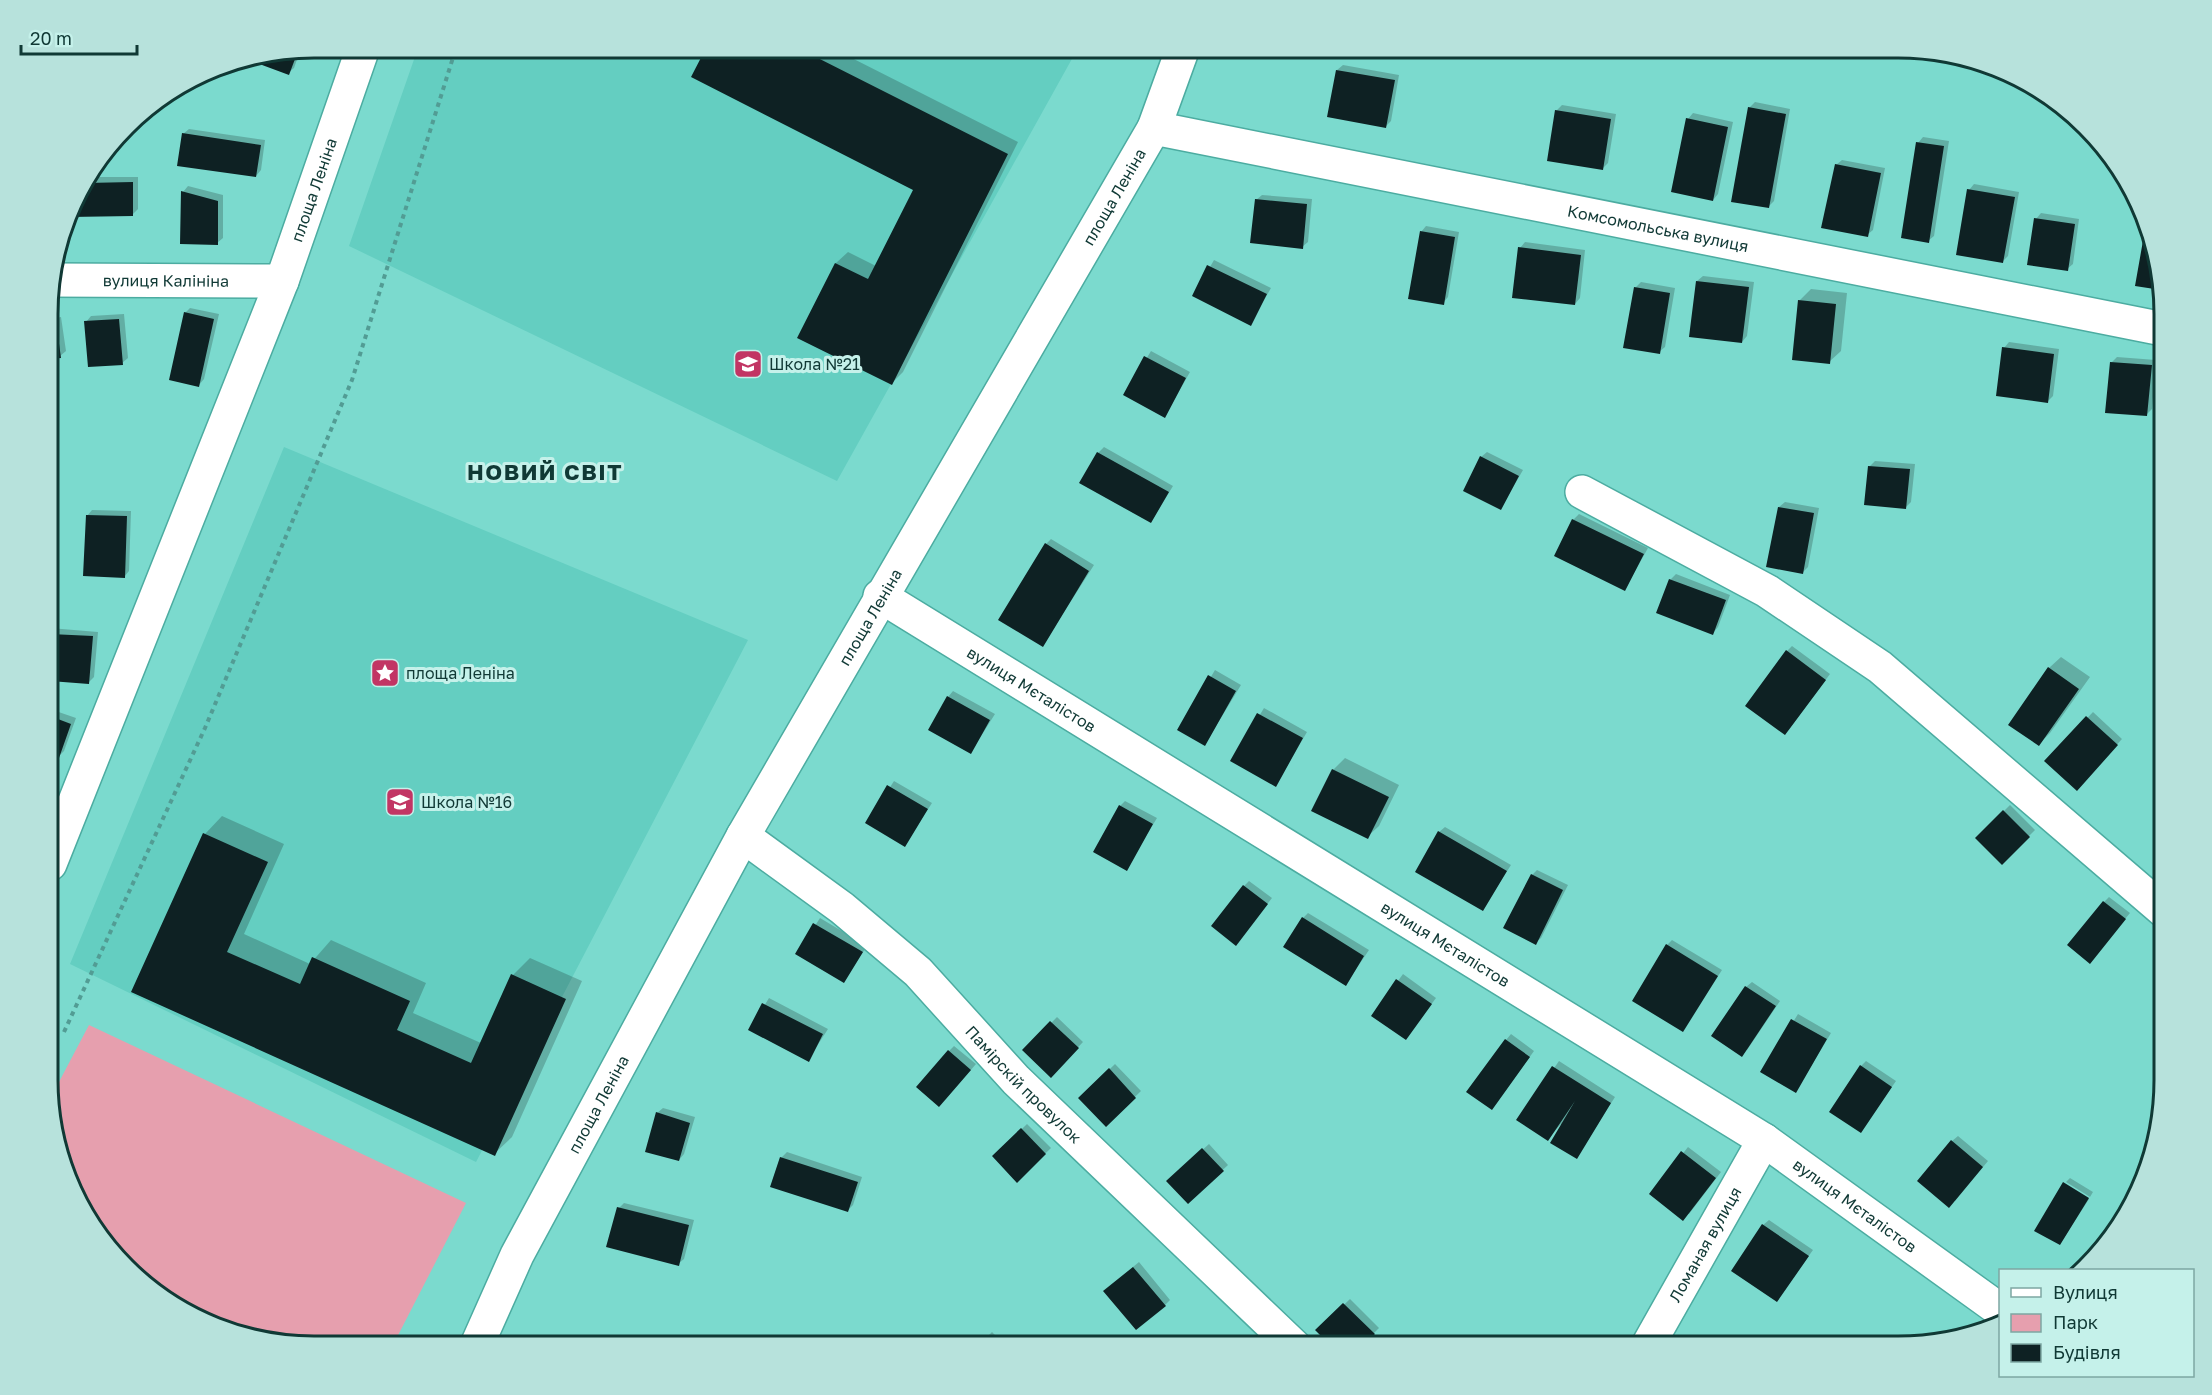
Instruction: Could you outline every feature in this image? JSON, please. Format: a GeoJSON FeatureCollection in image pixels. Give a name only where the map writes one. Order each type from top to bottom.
{"type":"FeatureCollection","features":[{"type":"Feature","properties":{"kind":"street","name":"площа Леніна"},"geometry":{"type":"LineString","coordinates":[[58,844],[282,281],[360,58]]}},
{"type":"Feature","properties":{"kind":"street","name":"площа Леніна"},"geometry":{"type":"LineString","coordinates":[[481,1336],[517,1255],[743,836],[880,596],[1154,128],[1179,58]]}},
{"type":"Feature","properties":{"kind":"street","name":"Комсомольська вулиця"},"geometry":{"type":"LineString","coordinates":[[1154,128],[2154,327]]}},
{"type":"Feature","properties":{"kind":"street","name":"вулиця Калініна"},"geometry":{"type":"LineString","coordinates":[[61,280],[282,281]]}},
{"type":"Feature","properties":{"kind":"street"},"geometry":{"type":"LineString","coordinates":[[1582,492],[1767,591],[1880,668],[2154,902]]}},
{"type":"Feature","properties":{"kind":"street","name":"вулиця Мєталістов"},"geometry":{"type":"LineString","coordinates":[[880,596],[1764,1140],[1999,1309]]}},
{"type":"Feature","properties":{"kind":"street","name":"Памірскій провулок"},"geometry":{"type":"LineString","coordinates":[[743,836],[842,908],[918,972],[1016,1080],[1284,1336]]}},
{"type":"Feature","properties":{"kind":"street","name":"Ломаная вулиця"},"geometry":{"type":"LineString","coordinates":[[1653,1336],[1764,1140]]}},
{"type":"Feature","properties":{"kind":"path"},"geometry":{"type":"LineString","coordinates":[[64,1032],[205,728],[352,380],[453,58]]}},
{"type":"Feature","properties":{"kind":"shaded area","name":"Школа №21"},"geometry":{"type":"Polygon","coordinates":[[[415,58],[1072,58],[837,481],[349,246],[415,58]]]}},
{"type":"Feature","properties":{"kind":"shaded area","name":"Школа №16"},"geometry":{"type":"Polygon","coordinates":[[[284,447],[748,640],[476,1162],[70,964],[284,447]]]}},
{"type":"Feature","properties":{"kind":"green space"},"geometry":{"type":"Polygon","coordinates":[[[89,1025],[466,1203],[398,1336],[297,1336],[248,1328],[216,1317],[172,1293],[133,1262],[111,1236],[93,1209],[72,1163],[63,1131],[58,1084],[89,1025]]]}},
{"type":"Feature","properties":{"kind":"building"},"geometry":{"type":"Polygon","coordinates":[[[701,58],[818,58],[1008,154],[892,385],[797,338],[835,263],[868,279],[913,190],[691,77],[701,58]]]}},
{"type":"Feature","properties":{"kind":"building"},"geometry":{"type":"Polygon","coordinates":[[[295,59],[289,75],[259,64],[295,59]]]}},
{"type":"Feature","properties":{"kind":"building"},"geometry":{"type":"Polygon","coordinates":[[[1336,70],[1395,80],[1386,128],[1327,117],[1336,70]]]}},
{"type":"Feature","properties":{"kind":"building"},"geometry":{"type":"Polygon","coordinates":[[[1748,107],[1786,114],[1769,208],[1731,202],[1748,107]]]}},
{"type":"Feature","properties":{"kind":"building"},"geometry":{"type":"Polygon","coordinates":[[[1555,110],[1611,119],[1603,170],[1547,161],[1555,110]]]}},
{"type":"Feature","properties":{"kind":"building"},"geometry":{"type":"Polygon","coordinates":[[[1686,118],[1728,127],[1713,201],[1671,192],[1686,118]]]}},
{"type":"Feature","properties":{"kind":"building"},"geometry":{"type":"Polygon","coordinates":[[[182,133],[261,145],[256,177],[177,166],[182,133]]]}},
{"type":"Feature","properties":{"kind":"building"},"geometry":{"type":"Polygon","coordinates":[[[1916,142],[1944,146],[1929,243],[1901,238],[1916,142]]]}},
{"type":"Feature","properties":{"kind":"building"},"geometry":{"type":"Polygon","coordinates":[[[1835,164],[1881,173],[1868,237],[1821,228],[1835,164]]]}},
{"type":"Feature","properties":{"kind":"building"},"geometry":{"type":"Polygon","coordinates":[[[133,182],[133,216],[78,217],[95,183],[133,182]]]}},
{"type":"Feature","properties":{"kind":"building"},"geometry":{"type":"Polygon","coordinates":[[[1967,189],[2015,197],[2003,263],[1956,255],[1967,189]]]}},
{"type":"Feature","properties":{"kind":"building"},"geometry":{"type":"Polygon","coordinates":[[[181,191],[218,201],[218,245],[180,244],[181,191]]]}},
{"type":"Feature","properties":{"kind":"building"},"geometry":{"type":"Polygon","coordinates":[[[1255,199],[1307,204],[1303,249],[1250,243],[1255,199]]]}},
{"type":"Feature","properties":{"kind":"building"},"geometry":{"type":"Polygon","coordinates":[[[2034,218],[2075,224],[2068,271],[2027,265],[2034,218]]]}},
{"type":"Feature","properties":{"kind":"building"},"geometry":{"type":"Polygon","coordinates":[[[1420,231],[1455,237],[1444,305],[1408,299],[1420,231]]]}},
{"type":"Feature","properties":{"kind":"building"},"geometry":{"type":"Polygon","coordinates":[[[2143,241],[2152,289],[2135,286],[2143,241]]]}},
{"type":"Feature","properties":{"kind":"building"},"geometry":{"type":"Polygon","coordinates":[[[1518,247],[1581,255],[1575,305],[1512,298],[1518,247]]]}},
{"type":"Feature","properties":{"kind":"building"},"geometry":{"type":"Polygon","coordinates":[[[1207,265],[1267,294],[1251,326],[1192,296],[1207,265]]]}},
{"type":"Feature","properties":{"kind":"building"},"geometry":{"type":"Polygon","coordinates":[[[1696,281],[1749,287],[1742,343],[1689,337],[1696,281]]]}},
{"type":"Feature","properties":{"kind":"building"},"geometry":{"type":"Polygon","coordinates":[[[1634,287],[1670,293],[1660,354],[1623,348],[1634,287]]]}},
{"type":"Feature","properties":{"kind":"building"},"geometry":{"type":"Polygon","coordinates":[[[1798,300],[1836,304],[1830,364],[1792,360],[1798,300]]]}},
{"type":"Feature","properties":{"kind":"building"},"geometry":{"type":"Polygon","coordinates":[[[184,312],[214,319],[199,387],[169,380],[184,312]]]}},
{"type":"Feature","properties":{"kind":"building"},"geometry":{"type":"Polygon","coordinates":[[[119,319],[123,365],[88,367],[84,321],[119,319]]]}},
{"type":"Feature","properties":{"kind":"building"},"geometry":{"type":"Polygon","coordinates":[[[58,336],[61,358],[58,358],[58,336]]]}},
{"type":"Feature","properties":{"kind":"building"},"geometry":{"type":"Polygon","coordinates":[[[2002,347],[2054,354],[2048,403],[1996,396],[2002,347]]]}},
{"type":"Feature","properties":{"kind":"building"},"geometry":{"type":"Polygon","coordinates":[[[1144,356],[1186,378],[1165,418],[1123,395],[1144,356]]]}},
{"type":"Feature","properties":{"kind":"building"},"geometry":{"type":"Polygon","coordinates":[[[2110,362],[2152,365],[2147,416],[2105,413],[2110,362]]]}},
{"type":"Feature","properties":{"kind":"building"},"geometry":{"type":"Polygon","coordinates":[[[1097,452],[1169,492],[1151,523],[1079,483],[1097,452]]]}},
{"type":"Feature","properties":{"kind":"building"},"geometry":{"type":"Polygon","coordinates":[[[1480,456],[1519,476],[1501,510],[1463,491],[1480,456]]]}},
{"type":"Feature","properties":{"kind":"building"},"geometry":{"type":"Polygon","coordinates":[[[1868,466],[1910,469],[1906,509],[1864,505],[1868,466]]]}},
{"type":"Feature","properties":{"kind":"building"},"geometry":{"type":"Polygon","coordinates":[[[1778,507],[1814,513],[1803,574],[1766,567],[1778,507]]]}},
{"type":"Feature","properties":{"kind":"building"},"geometry":{"type":"Polygon","coordinates":[[[86,515],[127,516],[125,578],[83,576],[86,515]]]}},
{"type":"Feature","properties":{"kind":"building"},"geometry":{"type":"Polygon","coordinates":[[[1572,519],[1644,554],[1625,591],[1554,556],[1572,519]]]}},
{"type":"Feature","properties":{"kind":"building"},"geometry":{"type":"Polygon","coordinates":[[[1045,543],[1089,571],[1043,647],[998,620],[1045,543]]]}},
{"type":"Feature","properties":{"kind":"building"},"geometry":{"type":"Polygon","coordinates":[[[1669,579],[1726,600],[1713,635],[1656,613],[1669,579]]]}},
{"type":"Feature","properties":{"kind":"building"},"geometry":{"type":"Polygon","coordinates":[[[58,634],[93,636],[89,684],[58,682],[58,634]]]}},
{"type":"Feature","properties":{"kind":"building"},"geometry":{"type":"Polygon","coordinates":[[[1786,650],[1826,680],[1785,735],[1745,706],[1786,650]]]}},
{"type":"Feature","properties":{"kind":"building"},"geometry":{"type":"Polygon","coordinates":[[[2048,667],[2079,689],[2039,746],[2008,725],[2048,667]]]}},
{"type":"Feature","properties":{"kind":"building"},"geometry":{"type":"Polygon","coordinates":[[[1208,675],[1236,691],[1205,746],[1177,730],[1208,675]]]}},
{"type":"Feature","properties":{"kind":"building"},"geometry":{"type":"Polygon","coordinates":[[[947,696],[990,720],[971,754],[928,730],[947,696]]]}},
{"type":"Feature","properties":{"kind":"building"},"geometry":{"type":"Polygon","coordinates":[[[1257,713],[1303,738],[1276,787],[1230,761],[1257,713]]]}},
{"type":"Feature","properties":{"kind":"building"},"geometry":{"type":"Polygon","coordinates":[[[2086,716],[2118,745],[2077,791],[2044,761],[2086,716]]]}},
{"type":"Feature","properties":{"kind":"building"},"geometry":{"type":"Polygon","coordinates":[[[58,719],[71,724],[58,758],[58,719]]]}},
{"type":"Feature","properties":{"kind":"building"},"geometry":{"type":"Polygon","coordinates":[[[1332,769],[1389,797],[1368,839],[1311,811],[1332,769]]]}},
{"type":"Feature","properties":{"kind":"building"},"geometry":{"type":"Polygon","coordinates":[[[887,785],[928,809],[905,847],[865,823],[887,785]]]}},
{"type":"Feature","properties":{"kind":"building"},"geometry":{"type":"Polygon","coordinates":[[[1119,805],[1153,824],[1127,871],[1093,852],[1119,805]]]}},
{"type":"Feature","properties":{"kind":"building"},"geometry":{"type":"Polygon","coordinates":[[[2003,810],[2030,837],[2002,865],[1975,838],[2003,810]]]}},
{"type":"Feature","properties":{"kind":"building"},"geometry":{"type":"Polygon","coordinates":[[[1438,831],[1507,871],[1483,911],[1415,872],[1438,831]]]}},
{"type":"Feature","properties":{"kind":"building"},"geometry":{"type":"Polygon","coordinates":[[[203,833],[268,862],[227,952],[300,984],[312,957],[410,1001],[397,1030],[471,1063],[511,974],[566,999],[495,1156],[131,992],[203,833]]]}},
{"type":"Feature","properties":{"kind":"building"},"geometry":{"type":"Polygon","coordinates":[[[1531,874],[1563,890],[1536,945],[1503,928],[1531,874]]]}},
{"type":"Feature","properties":{"kind":"building"},"geometry":{"type":"Polygon","coordinates":[[[1243,885],[1268,904],[1236,946],[1211,926],[1243,885]]]}},
{"type":"Feature","properties":{"kind":"building"},"geometry":{"type":"Polygon","coordinates":[[[2103,901],[2126,919],[2090,964],[2067,945],[2103,901]]]}},
{"type":"Feature","properties":{"kind":"building"},"geometry":{"type":"Polygon","coordinates":[[[1302,917],[1364,956],[1346,986],[1283,947],[1302,917]]]}},
{"type":"Feature","properties":{"kind":"building"},"geometry":{"type":"Polygon","coordinates":[[[813,923],[863,952],[844,983],[795,954],[813,923]]]}},
{"type":"Feature","properties":{"kind":"building"},"geometry":{"type":"Polygon","coordinates":[[[1666,944],[1718,976],[1683,1032],[1632,1001],[1666,944]]]}},
{"type":"Feature","properties":{"kind":"building"},"geometry":{"type":"Polygon","coordinates":[[[1396,979],[1432,1004],[1406,1040],[1371,1016],[1396,979]]]}},
{"type":"Feature","properties":{"kind":"building"},"geometry":{"type":"Polygon","coordinates":[[[1745,986],[1776,1006],[1742,1057],[1711,1036],[1745,986]]]}},
{"type":"Feature","properties":{"kind":"building"},"geometry":{"type":"Polygon","coordinates":[[[762,1003],[823,1034],[809,1062],[748,1030],[762,1003]]]}},
{"type":"Feature","properties":{"kind":"building"},"geometry":{"type":"Polygon","coordinates":[[[1791,1019],[1827,1039],[1796,1093],[1760,1072],[1791,1019]]]}},
{"type":"Feature","properties":{"kind":"building"},"geometry":{"type":"Polygon","coordinates":[[[1050,1021],[1079,1048],[1051,1078],[1022,1050],[1050,1021]]]}},
{"type":"Feature","properties":{"kind":"building"},"geometry":{"type":"Polygon","coordinates":[[[1505,1039],[1530,1057],[1492,1110],[1466,1092],[1505,1039]]]}},
{"type":"Feature","properties":{"kind":"building"},"geometry":{"type":"Polygon","coordinates":[[[948,1050],[971,1070],[939,1107],[916,1087],[948,1050]]]}},
{"type":"Feature","properties":{"kind":"building"},"geometry":{"type":"Polygon","coordinates":[[[1860,1065],[1892,1087],[1861,1133],[1829,1112],[1860,1065]]]}},
{"type":"Feature","properties":{"kind":"building"},"geometry":{"type":"Polygon","coordinates":[[[1552,1066],[1611,1103],[1577,1159],[1550,1143],[1575,1101],[1548,1141],[1516,1120],[1552,1066]]]}},
{"type":"Feature","properties":{"kind":"building"},"geometry":{"type":"Polygon","coordinates":[[[1109,1068],[1136,1098],[1106,1127],[1078,1098],[1109,1068]]]}},
{"type":"Feature","properties":{"kind":"building"},"geometry":{"type":"Polygon","coordinates":[[[656,1112],[690,1123],[679,1161],[645,1152],[656,1112]]]}},
{"type":"Feature","properties":{"kind":"building"},"geometry":{"type":"Polygon","coordinates":[[[1021,1128],[1046,1154],[1017,1183],[992,1156],[1021,1128]]]}},
{"type":"Feature","properties":{"kind":"building"},"geometry":{"type":"Polygon","coordinates":[[[1951,1140],[1983,1167],[1949,1208],[1917,1181],[1951,1140]]]}},
{"type":"Feature","properties":{"kind":"building"},"geometry":{"type":"Polygon","coordinates":[[[1202,1148],[1224,1171],[1188,1204],[1166,1181],[1202,1148]]]}},
{"type":"Feature","properties":{"kind":"building"},"geometry":{"type":"Polygon","coordinates":[[[1681,1151],[1716,1178],[1683,1221],[1649,1194],[1681,1151]]]}},
{"type":"Feature","properties":{"kind":"building"},"geometry":{"type":"Polygon","coordinates":[[[780,1157],[858,1182],[848,1212],[770,1187],[780,1157]]]}},
{"type":"Feature","properties":{"kind":"building"},"geometry":{"type":"Polygon","coordinates":[[[2063,1182],[2089,1198],[2060,1245],[2034,1231],[2063,1182]]]}},
{"type":"Feature","properties":{"kind":"building"},"geometry":{"type":"Polygon","coordinates":[[[617,1207],[689,1225],[679,1266],[606,1247],[617,1207]]]}},
{"type":"Feature","properties":{"kind":"building"},"geometry":{"type":"Polygon","coordinates":[[[1762,1224],[1809,1256],[1777,1302],[1731,1271],[1762,1224]]]}},
{"type":"Feature","properties":{"kind":"building"},"geometry":{"type":"Polygon","coordinates":[[[1133,1267],[1166,1306],[1136,1330],[1103,1291],[1133,1267]]]}},
{"type":"Feature","properties":{"kind":"building"},"geometry":{"type":"Polygon","coordinates":[[[1343,1303],[1375,1334],[1373,1336],[1321,1336],[1315,1330],[1343,1303]]]}},
{"type":"Feature","properties":{"kind":"place","name":"Школа №21"},"geometry":{"type":"Point","coordinates":[748,364]}},
{"type":"Feature","properties":{"kind":"place","name":"площа Леніна"},"geometry":{"type":"Point","coordinates":[385,673]}},
{"type":"Feature","properties":{"kind":"place","name":"Школа №16"},"geometry":{"type":"Point","coordinates":[400,802]}},
{"type":"Feature","properties":{"kind":"district","name":"НОВИЙ СВІТ"},"geometry":{"type":"Point","coordinates":[545,471]}}]}
